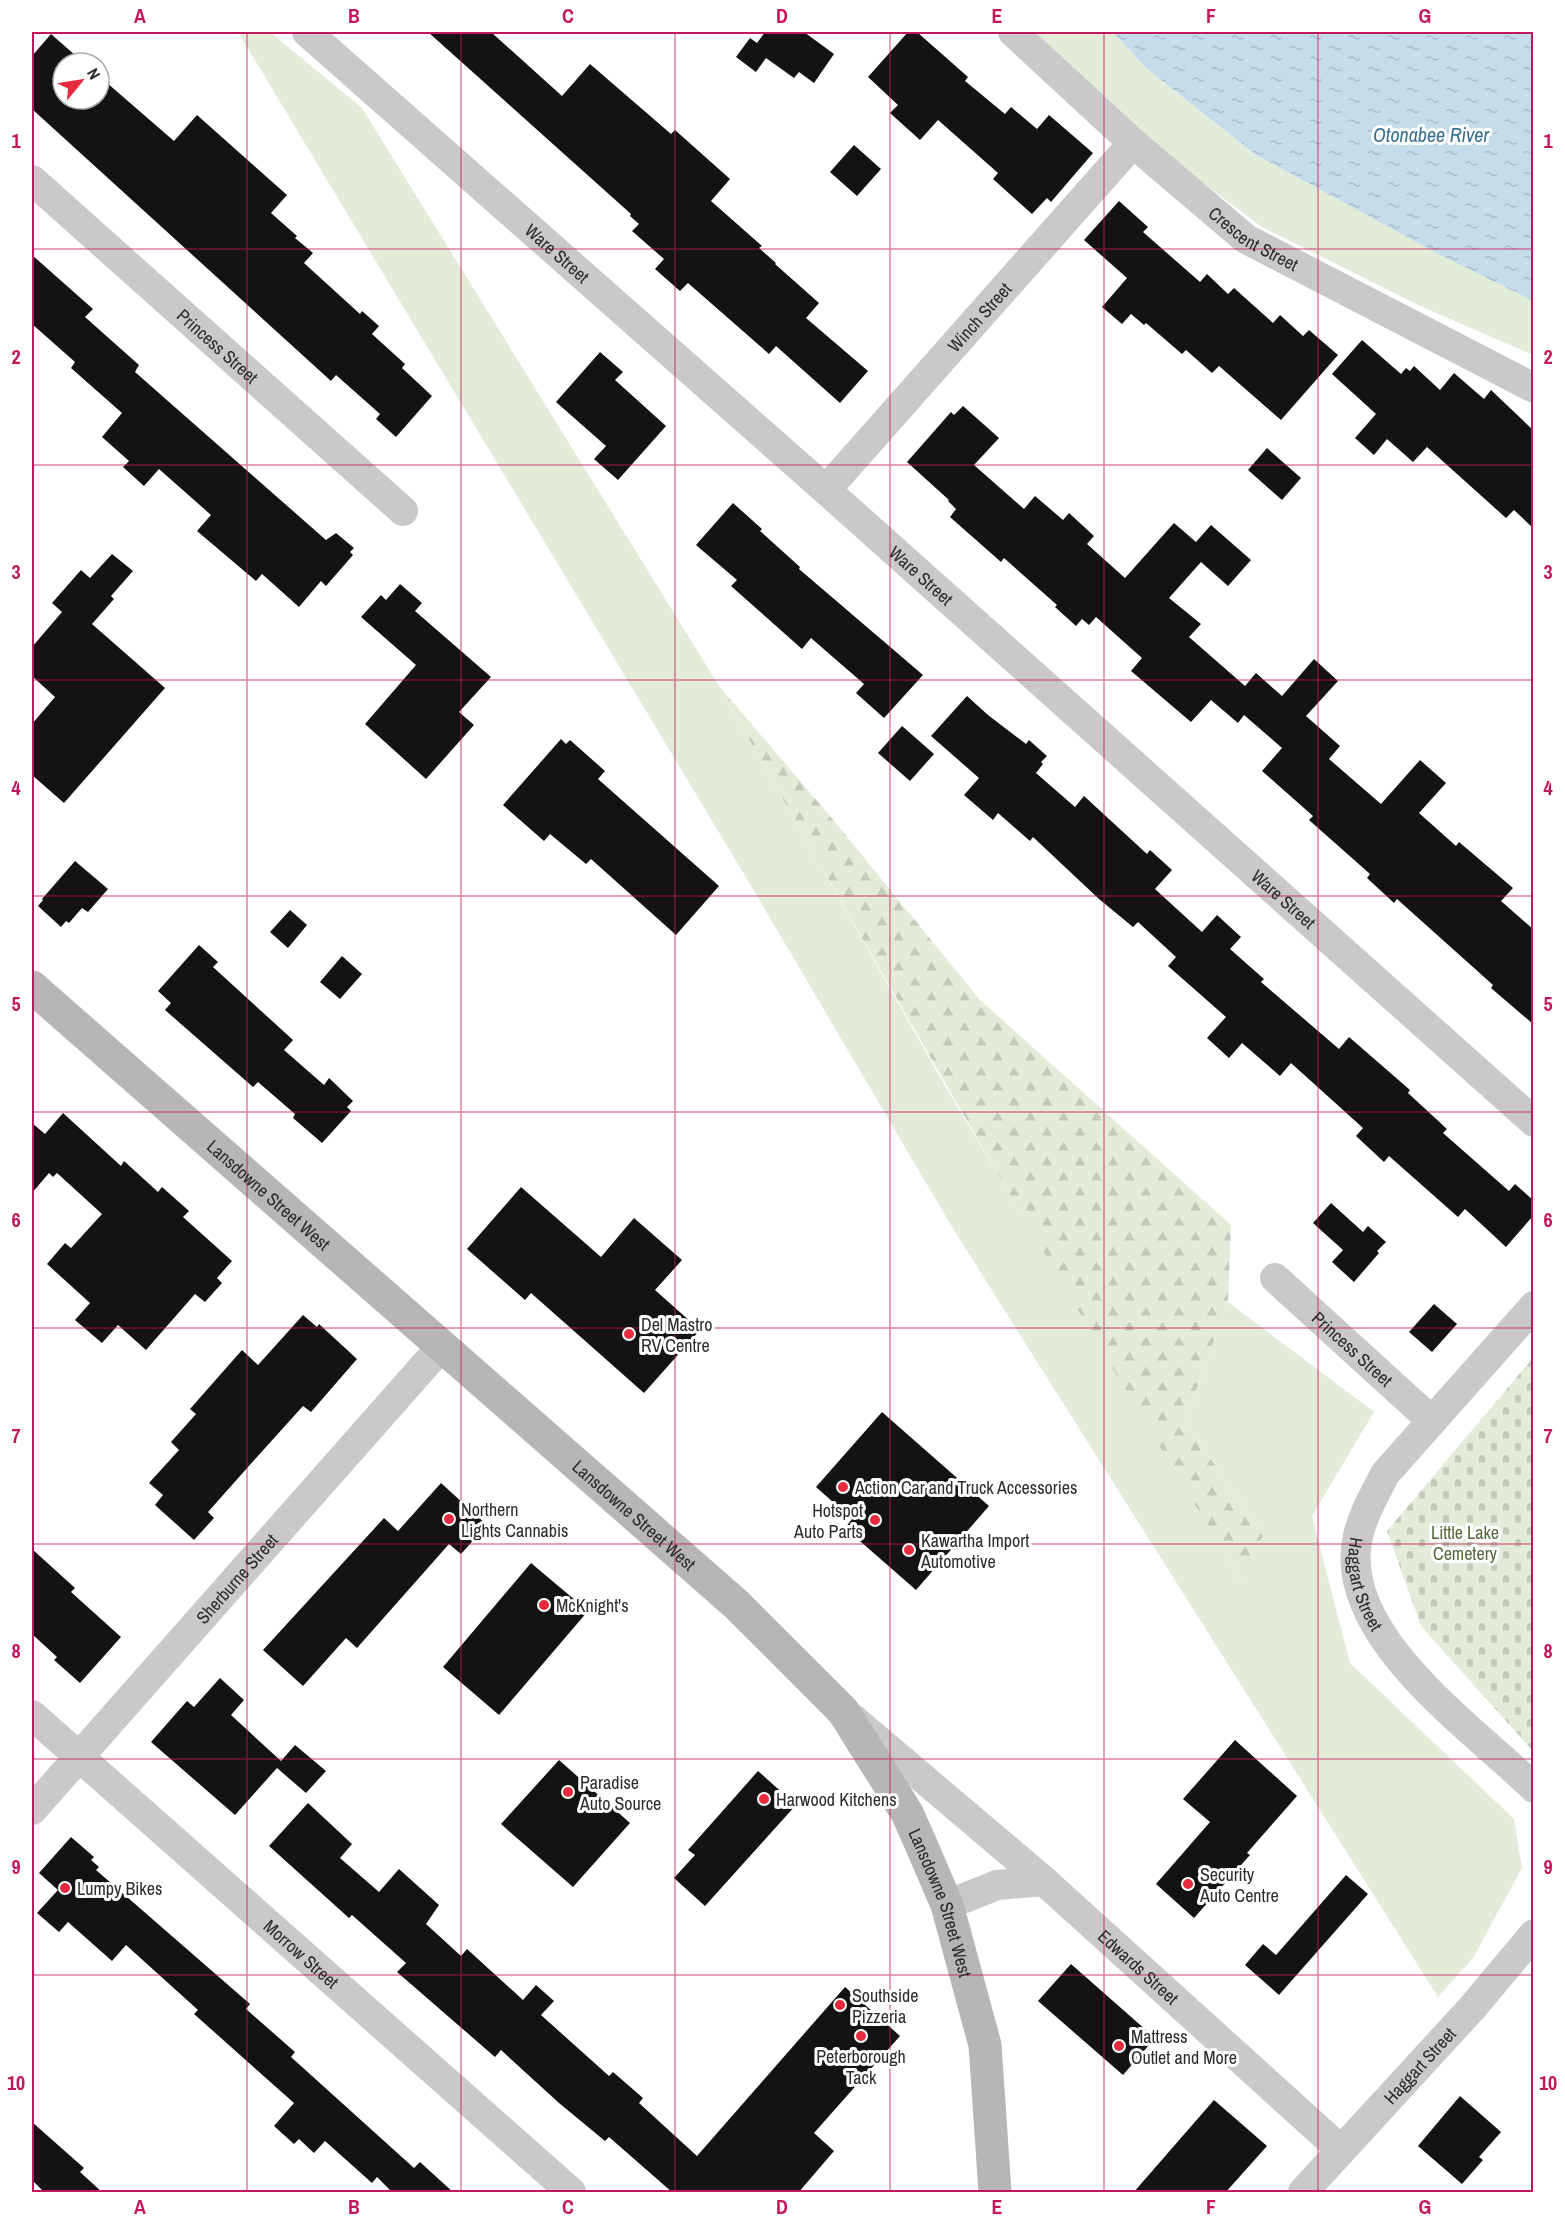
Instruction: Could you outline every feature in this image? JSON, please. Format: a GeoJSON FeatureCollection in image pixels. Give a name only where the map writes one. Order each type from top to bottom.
{"type":"FeatureCollection","features":[{"type":"Feature","properties":{"kind":"main road","name":"Lansdowne Street West"},"geometry":{"type":"LineString","coordinates":[[32,987],[736,1604],[843,1711],[908,1813],[947,1905],[985,2045],[995,2193]]}},
{"type":"Feature","properties":{"kind":"street","name":"Ware Street"},"geometry":{"type":"LineString","coordinates":[[307,32],[826,490],[1533,1122]]}},
{"type":"Feature","properties":{"kind":"street","name":"Crescent Street"},"geometry":{"type":"LineString","coordinates":[[1013,32],[1133,143],[1246,239],[1533,388]]}},
{"type":"Feature","properties":{"kind":"street","name":"Winch Street"},"geometry":{"type":"LineString","coordinates":[[826,490],[1133,143]]}},
{"type":"Feature","properties":{"kind":"street","name":"Princess Street"},"geometry":{"type":"LineString","coordinates":[[32,180],[403,511]]}},
{"type":"Feature","properties":{"kind":"street","name":"Princess Street"},"geometry":{"type":"LineString","coordinates":[[1275,1278],[1432,1421]]}},
{"type":"Feature","properties":{"kind":"street","name":"Haggart Street"},"geometry":{"type":"LineString","coordinates":[[1533,1306],[1385,1474],[1369,1505],[1357,1538],[1358,1584],[1365,1605],[1379,1632],[1415,1678],[1533,1788]]}},
{"type":"Feature","properties":{"kind":"street","name":"Sherburne Street"},"geometry":{"type":"LineString","coordinates":[[32,1810],[441,1347]]}},
{"type":"Feature","properties":{"kind":"street","name":"Edwards Street"},"geometry":{"type":"LineString","coordinates":[[843,1711],[1044,1881],[1341,2150]]}},
{"type":"Feature","properties":{"kind":"street","name":"Morrow Street"},"geometry":{"type":"LineString","coordinates":[[32,1715],[571,2193]]}},
{"type":"Feature","properties":{"kind":"street"},"geometry":{"type":"LineString","coordinates":[[947,1905],[998,1885],[1044,1881]]}},
{"type":"Feature","properties":{"kind":"street","name":"Haggart Street"},"geometry":{"type":"LineString","coordinates":[[1303,2193],[1472,2008],[1533,1934]]}},
{"type":"Feature","properties":{"kind":"green space"},"geometry":{"type":"Polygon","coordinates":[[[238,32],[270,32],[362,108],[719,686],[945,1086],[1241,1580],[1263,1536],[1185,1421],[1228,1302],[1374,1412],[1312,1516],[1350,1663],[1514,1819],[1522,1868],[1473,1958],[1438,1997],[952,1227],[747,879],[238,32]]]}},
{"type":"Feature","properties":{"kind":"green space"},"geometry":{"type":"Polygon","coordinates":[[[1036,32],[1113,32],[1147,69],[1256,155],[1438,254],[1533,301],[1533,355],[1418,305],[1262,227],[1152,145],[1036,32]]]}},
{"type":"Feature","properties":{"kind":"green space"},"geometry":{"type":"Polygon","coordinates":[[[719,686],[830,816],[980,1000],[1231,1225],[1228,1302],[1185,1421],[1263,1536],[1242,1581],[1041,1248],[719,686]]]}},
{"type":"Feature","properties":{"kind":"green space","name":"Little Lake Cemetery"},"geometry":{"type":"Polygon","coordinates":[[[1533,1358],[1533,1751],[1421,1626],[1387,1531],[1533,1358]]]}},
{"type":"Feature","properties":{"kind":"water","name":"Otonabee River"},"geometry":{"type":"Polygon","coordinates":[[[1113,32],[1533,32],[1533,301],[1438,254],[1256,155],[1147,69],[1113,32]]]}},
{"type":"Feature","properties":{"kind":"building"},"geometry":{"type":"Polygon","coordinates":[[[428,32],[491,32],[562,96],[590,64],[671,134],[675,130],[730,179],[711,201],[762,246],[759,248],[819,303],[806,318],[868,371],[840,403],[776,346],[769,354],[688,283],[680,291],[655,269],[664,259],[632,231],[639,224],[630,216],[631,214],[428,32]]]}},
{"type":"Feature","properties":{"kind":"building"},"geometry":{"type":"Polygon","coordinates":[[[765,32],[804,32],[834,54],[814,83],[799,72],[794,78],[766,58],[756,72],[736,57],[750,38],[757,43],[765,32]]]}},
{"type":"Feature","properties":{"kind":"building"},"geometry":{"type":"Polygon","coordinates":[[[908,32],[917,32],[968,77],[965,81],[1005,114],[1011,107],[1037,129],[1049,115],[1093,153],[1051,202],[1047,198],[1032,214],[993,179],[998,173],[938,120],[920,140],[890,113],[898,105],[868,77],[908,32]]]}},
{"type":"Feature","properties":{"kind":"building"},"geometry":{"type":"Polygon","coordinates":[[[51,34],[70,51],[51,51],[51,111],[111,111],[111,86],[174,141],[197,115],[287,195],[271,213],[313,253],[304,263],[360,314],[362,311],[379,326],[372,334],[405,364],[402,368],[432,396],[396,437],[376,419],[380,414],[336,375],[331,381],[32,109],[32,56],[51,34]]]}},
{"type":"Feature","properties":{"kind":"building"},"geometry":{"type":"Polygon","coordinates":[[[854,145],[881,169],[857,196],[830,172],[854,145]]]}},
{"type":"Feature","properties":{"kind":"building"},"geometry":{"type":"Polygon","coordinates":[[[1119,201],[1148,227],[1143,232],[1200,282],[1207,274],[1228,294],[1234,288],[1273,323],[1280,315],[1303,336],[1309,330],[1338,355],[1281,420],[1219,366],[1212,373],[1186,350],[1182,354],[1146,323],[1144,325],[1131,314],[1122,324],[1102,307],[1127,278],[1084,240],[1119,201]]]}},
{"type":"Feature","properties":{"kind":"building"},"geometry":{"type":"Polygon","coordinates":[[[32,255],[93,309],[85,317],[139,365],[135,372],[326,540],[336,533],[354,548],[350,552],[353,555],[326,586],[321,581],[299,607],[262,574],[256,581],[197,531],[211,515],[159,469],[144,486],[123,467],[129,461],[102,437],[122,413],[71,368],[75,362],[32,324],[32,255]]]}},
{"type":"Feature","properties":{"kind":"building"},"geometry":{"type":"Polygon","coordinates":[[[1362,340],[1401,374],[1406,368],[1410,371],[1414,366],[1440,390],[1454,373],[1484,399],[1491,390],[1533,430],[1533,528],[1514,510],[1506,518],[1427,447],[1413,462],[1387,439],[1374,455],[1355,438],[1376,414],[1332,374],[1362,340]]]}},
{"type":"Feature","properties":{"kind":"building"},"geometry":{"type":"Polygon","coordinates":[[[600,352],[623,372],[615,380],[666,426],[618,480],[594,459],[606,446],[556,402],[600,352]]]}},
{"type":"Feature","properties":{"kind":"building"},"geometry":{"type":"Polygon","coordinates":[[[963,406],[999,438],[974,465],[1024,509],[1035,496],[1063,520],[1069,513],[1094,536],[1087,544],[1125,578],[1174,523],[1196,542],[1211,525],[1251,560],[1228,586],[1201,562],[1169,598],[1201,624],[1189,637],[1245,686],[1256,673],[1282,696],[1314,659],[1338,681],[1306,716],[1340,746],[1329,759],[1381,804],[1420,760],[1446,783],[1419,813],[1456,846],[1459,842],[1513,888],[1501,901],[1533,929],[1533,1024],[1491,988],[1493,985],[1397,899],[1394,903],[1367,878],[1370,874],[1309,820],[1313,816],[1262,771],[1282,748],[1244,715],[1238,723],[1211,700],[1191,722],[1131,671],[1142,658],[1096,617],[1089,625],[1082,619],[1076,626],[1055,607],[1057,605],[1004,558],[1001,562],[950,517],[956,509],[949,500],[907,462],[951,412],[954,415],[963,406]]]}},
{"type":"Feature","properties":{"kind":"building"},"geometry":{"type":"Polygon","coordinates":[[[1267,448],[1301,478],[1282,500],[1248,470],[1267,448]]]}},
{"type":"Feature","properties":{"kind":"building"},"geometry":{"type":"Polygon","coordinates":[[[733,503],[800,567],[799,569],[923,675],[884,718],[856,693],[864,684],[811,638],[802,649],[731,586],[737,580],[696,545],[733,503]]]}},
{"type":"Feature","properties":{"kind":"building"},"geometry":{"type":"Polygon","coordinates":[[[112,554],[133,571],[111,596],[114,599],[92,624],[165,688],[64,803],[32,775],[32,724],[55,697],[32,676],[32,647],[62,612],[52,603],[81,570],[90,578],[112,554]]]}},
{"type":"Feature","properties":{"kind":"building"},"geometry":{"type":"Polygon","coordinates":[[[400,584],[422,603],[415,611],[491,677],[459,712],[474,725],[426,779],[365,724],[416,665],[361,617],[381,595],[386,600],[400,584]]]}},
{"type":"Feature","properties":{"kind":"building"},"geometry":{"type":"Polygon","coordinates":[[[967,696],[1026,744],[1029,740],[1047,756],[1036,773],[1075,807],[1084,796],[1147,854],[1150,850],[1172,870],[1155,889],[1202,932],[1217,915],[1241,937],[1230,949],[1264,979],[1261,982],[1339,1049],[1349,1037],[1410,1090],[1408,1093],[1447,1129],[1443,1133],[1509,1191],[1515,1184],[1533,1200],[1533,1216],[1506,1247],[1465,1209],[1458,1217],[1389,1156],[1384,1162],[1356,1136],[1363,1128],[1291,1063],[1280,1076],[1242,1043],[1229,1058],[1207,1038],[1226,1017],[1168,966],[1176,957],[1138,922],[1133,927],[1099,899],[1033,837],[1030,841],[998,813],[993,820],[964,795],[979,778],[931,736],[967,696]]]}},
{"type":"Feature","properties":{"kind":"building"},"geometry":{"type":"Polygon","coordinates":[[[902,726],[934,754],[910,781],[878,753],[902,726]]]}},
{"type":"Feature","properties":{"kind":"building"},"geometry":{"type":"Polygon","coordinates":[[[561,739],[566,744],[570,740],[605,771],[598,779],[719,886],[676,935],[591,859],[586,864],[550,834],[544,841],[503,805],[561,739]]]}},
{"type":"Feature","properties":{"kind":"building"},"geometry":{"type":"Polygon","coordinates":[[[75,861],[108,889],[88,912],[82,908],[69,923],[66,921],[61,927],[38,906],[75,861]]]}},
{"type":"Feature","properties":{"kind":"building"},"geometry":{"type":"Polygon","coordinates":[[[290,910],[307,925],[288,948],[270,932],[290,910]]]}},
{"type":"Feature","properties":{"kind":"building"},"geometry":{"type":"Polygon","coordinates":[[[199,945],[218,962],[213,967],[293,1040],[284,1050],[324,1085],[329,1078],[353,1101],[347,1107],[351,1111],[322,1143],[293,1118],[295,1114],[258,1082],[253,1087],[165,1010],[171,1003],[158,991],[199,945]]]}},
{"type":"Feature","properties":{"kind":"building"},"geometry":{"type":"Polygon","coordinates":[[[342,956],[362,974],[340,999],[320,982],[342,956]]]}},
{"type":"Feature","properties":{"kind":"building"},"geometry":{"type":"Polygon","coordinates":[[[63,1113],[121,1166],[124,1161],[158,1192],[162,1187],[189,1211],[183,1217],[232,1261],[217,1278],[222,1283],[205,1302],[195,1294],[146,1350],[118,1325],[102,1343],[75,1320],[90,1303],[47,1264],[65,1243],[71,1248],[102,1214],[57,1173],[53,1177],[49,1173],[32,1193],[32,1123],[45,1134],[63,1113]]]}},
{"type":"Feature","properties":{"kind":"building"},"geometry":{"type":"Polygon","coordinates":[[[521,1187],[601,1257],[634,1218],[682,1260],[655,1290],[700,1330],[644,1393],[531,1293],[525,1300],[467,1249],[521,1187]]]}},
{"type":"Feature","properties":{"kind":"building"},"geometry":{"type":"Polygon","coordinates":[[[1331,1203],[1363,1232],[1368,1226],[1386,1242],[1354,1282],[1332,1262],[1343,1250],[1313,1223],[1331,1203]]]}},
{"type":"Feature","properties":{"kind":"building"},"geometry":{"type":"Polygon","coordinates":[[[1434,1304],[1457,1324],[1432,1352],[1409,1332],[1434,1304]]]}},
{"type":"Feature","properties":{"kind":"building"},"geometry":{"type":"Polygon","coordinates":[[[303,1315],[317,1327],[319,1324],[357,1359],[311,1412],[303,1406],[257,1457],[208,1512],[214,1518],[194,1540],[155,1505],[163,1495],[149,1483],[179,1450],[171,1442],[196,1414],[190,1409],[242,1350],[258,1365],[303,1315]]]}},
{"type":"Feature","properties":{"kind":"building"},"geometry":{"type":"Polygon","coordinates":[[[882,1412],[989,1506],[916,1590],[845,1528],[852,1519],[816,1487],[882,1412]]]}},
{"type":"Feature","properties":{"kind":"building"},"geometry":{"type":"Polygon","coordinates":[[[441,1483],[487,1525],[461,1554],[449,1544],[357,1648],[346,1638],[303,1686],[263,1650],[384,1518],[398,1531],[441,1483]]]}},
{"type":"Feature","properties":{"kind":"building"},"geometry":{"type":"Polygon","coordinates":[[[32,1549],[75,1588],[71,1592],[121,1637],[80,1683],[54,1660],[57,1657],[32,1634],[32,1549]]]}},
{"type":"Feature","properties":{"kind":"building"},"geometry":{"type":"Polygon","coordinates":[[[531,1563],[588,1611],[499,1715],[443,1667],[531,1563]]]}},
{"type":"Feature","properties":{"kind":"building"},"geometry":{"type":"Polygon","coordinates":[[[220,1678],[244,1700],[231,1715],[281,1761],[295,1745],[326,1771],[306,1793],[277,1768],[235,1815],[151,1742],[187,1701],[194,1707],[220,1678]]]}},
{"type":"Feature","properties":{"kind":"building"},"geometry":{"type":"Polygon","coordinates":[[[1235,1740],[1297,1796],[1247,1853],[1250,1855],[1194,1918],[1156,1884],[1210,1822],[1183,1799],[1235,1740]]]}},
{"type":"Feature","properties":{"kind":"building"},"geometry":{"type":"Polygon","coordinates":[[[559,1760],[630,1823],[573,1887],[501,1824],[559,1760]]]}},
{"type":"Feature","properties":{"kind":"building"},"geometry":{"type":"Polygon","coordinates":[[[758,1771],[796,1805],[705,1906],[674,1878],[695,1855],[688,1850],[758,1771]]]}},
{"type":"Feature","properties":{"kind":"building"},"geometry":{"type":"Polygon","coordinates":[[[308,1803],[352,1844],[340,1858],[379,1892],[399,1869],[439,1905],[426,1924],[461,1956],[467,1949],[523,2000],[536,1985],[554,2001],[541,2015],[609,2076],[613,2072],[643,2098],[639,2103],[697,2156],[845,1987],[900,2036],[814,2133],[834,2151],[798,2193],[673,2193],[609,2137],[605,2141],[559,2103],[501,2050],[495,2057],[397,1972],[406,1963],[352,1915],[349,1918],[269,1846],[308,1803]]]}},
{"type":"Feature","properties":{"kind":"building"},"geometry":{"type":"Polygon","coordinates":[[[71,1837],[94,1857],[91,1860],[99,1867],[96,1870],[250,2004],[246,2009],[295,2052],[291,2057],[414,2168],[420,2162],[454,2193],[393,2193],[377,2177],[372,2183],[325,2141],[314,2153],[299,2139],[294,2144],[274,2126],[294,2103],[194,2014],[198,2010],[126,1945],[112,1961],[68,1922],[59,1932],[37,1913],[58,1890],[39,1873],[71,1837]]]}},
{"type":"Feature","properties":{"kind":"building"},"geometry":{"type":"Polygon","coordinates":[[[1346,1875],[1368,1894],[1279,1995],[1245,1965],[1263,1944],[1276,1955],[1346,1875]]]}},
{"type":"Feature","properties":{"kind":"building"},"geometry":{"type":"Polygon","coordinates":[[[1071,1964],[1155,2038],[1123,2075],[1038,2001],[1071,1964]]]}},
{"type":"Feature","properties":{"kind":"building"},"geometry":{"type":"Polygon","coordinates":[[[1460,2096],[1501,2132],[1479,2157],[1483,2160],[1462,2184],[1418,2146],[1460,2096]]]}},
{"type":"Feature","properties":{"kind":"building"},"geometry":{"type":"Polygon","coordinates":[[[1214,2100],[1267,2146],[1225,2193],[1133,2193],[1214,2100]]]}},
{"type":"Feature","properties":{"kind":"building"},"geometry":{"type":"Polygon","coordinates":[[[32,2122],[84,2168],[80,2172],[103,2193],[45,2193],[32,2180],[32,2122]]]}},
{"type":"Feature","properties":{"kind":"place","name":"Del Mastro RV Centre"},"geometry":{"type":"Point","coordinates":[629,1334]}},
{"type":"Feature","properties":{"kind":"place","name":"Action Car and Truck Accessories"},"geometry":{"type":"Point","coordinates":[843,1487]}},
{"type":"Feature","properties":{"kind":"place","name":"Northern Lights Cannabis"},"geometry":{"type":"Point","coordinates":[449,1519]}},
{"type":"Feature","properties":{"kind":"place","name":"Hotspot Auto Parts"},"geometry":{"type":"Point","coordinates":[875,1520]}},
{"type":"Feature","properties":{"kind":"place","name":"Kawartha Import Automotive"},"geometry":{"type":"Point","coordinates":[909,1550]}},
{"type":"Feature","properties":{"kind":"place","name":"McKnight's"},"geometry":{"type":"Point","coordinates":[544,1605]}},
{"type":"Feature","properties":{"kind":"place","name":"Paradise Auto Source"},"geometry":{"type":"Point","coordinates":[568,1792]}},
{"type":"Feature","properties":{"kind":"place","name":"Harwood Kitchens"},"geometry":{"type":"Point","coordinates":[764,1799]}},
{"type":"Feature","properties":{"kind":"place","name":"Security Auto Centre"},"geometry":{"type":"Point","coordinates":[1188,1884]}},
{"type":"Feature","properties":{"kind":"place","name":"Lumpy Bikes"},"geometry":{"type":"Point","coordinates":[65,1888]}},
{"type":"Feature","properties":{"kind":"place","name":"Southside Pizzeria"},"geometry":{"type":"Point","coordinates":[840,2005]}},
{"type":"Feature","properties":{"kind":"place","name":"Peterborough Tack"},"geometry":{"type":"Point","coordinates":[861,2036]}},
{"type":"Feature","properties":{"kind":"place","name":"Mattress Outlet and More"},"geometry":{"type":"Point","coordinates":[1119,2046]}}]}
